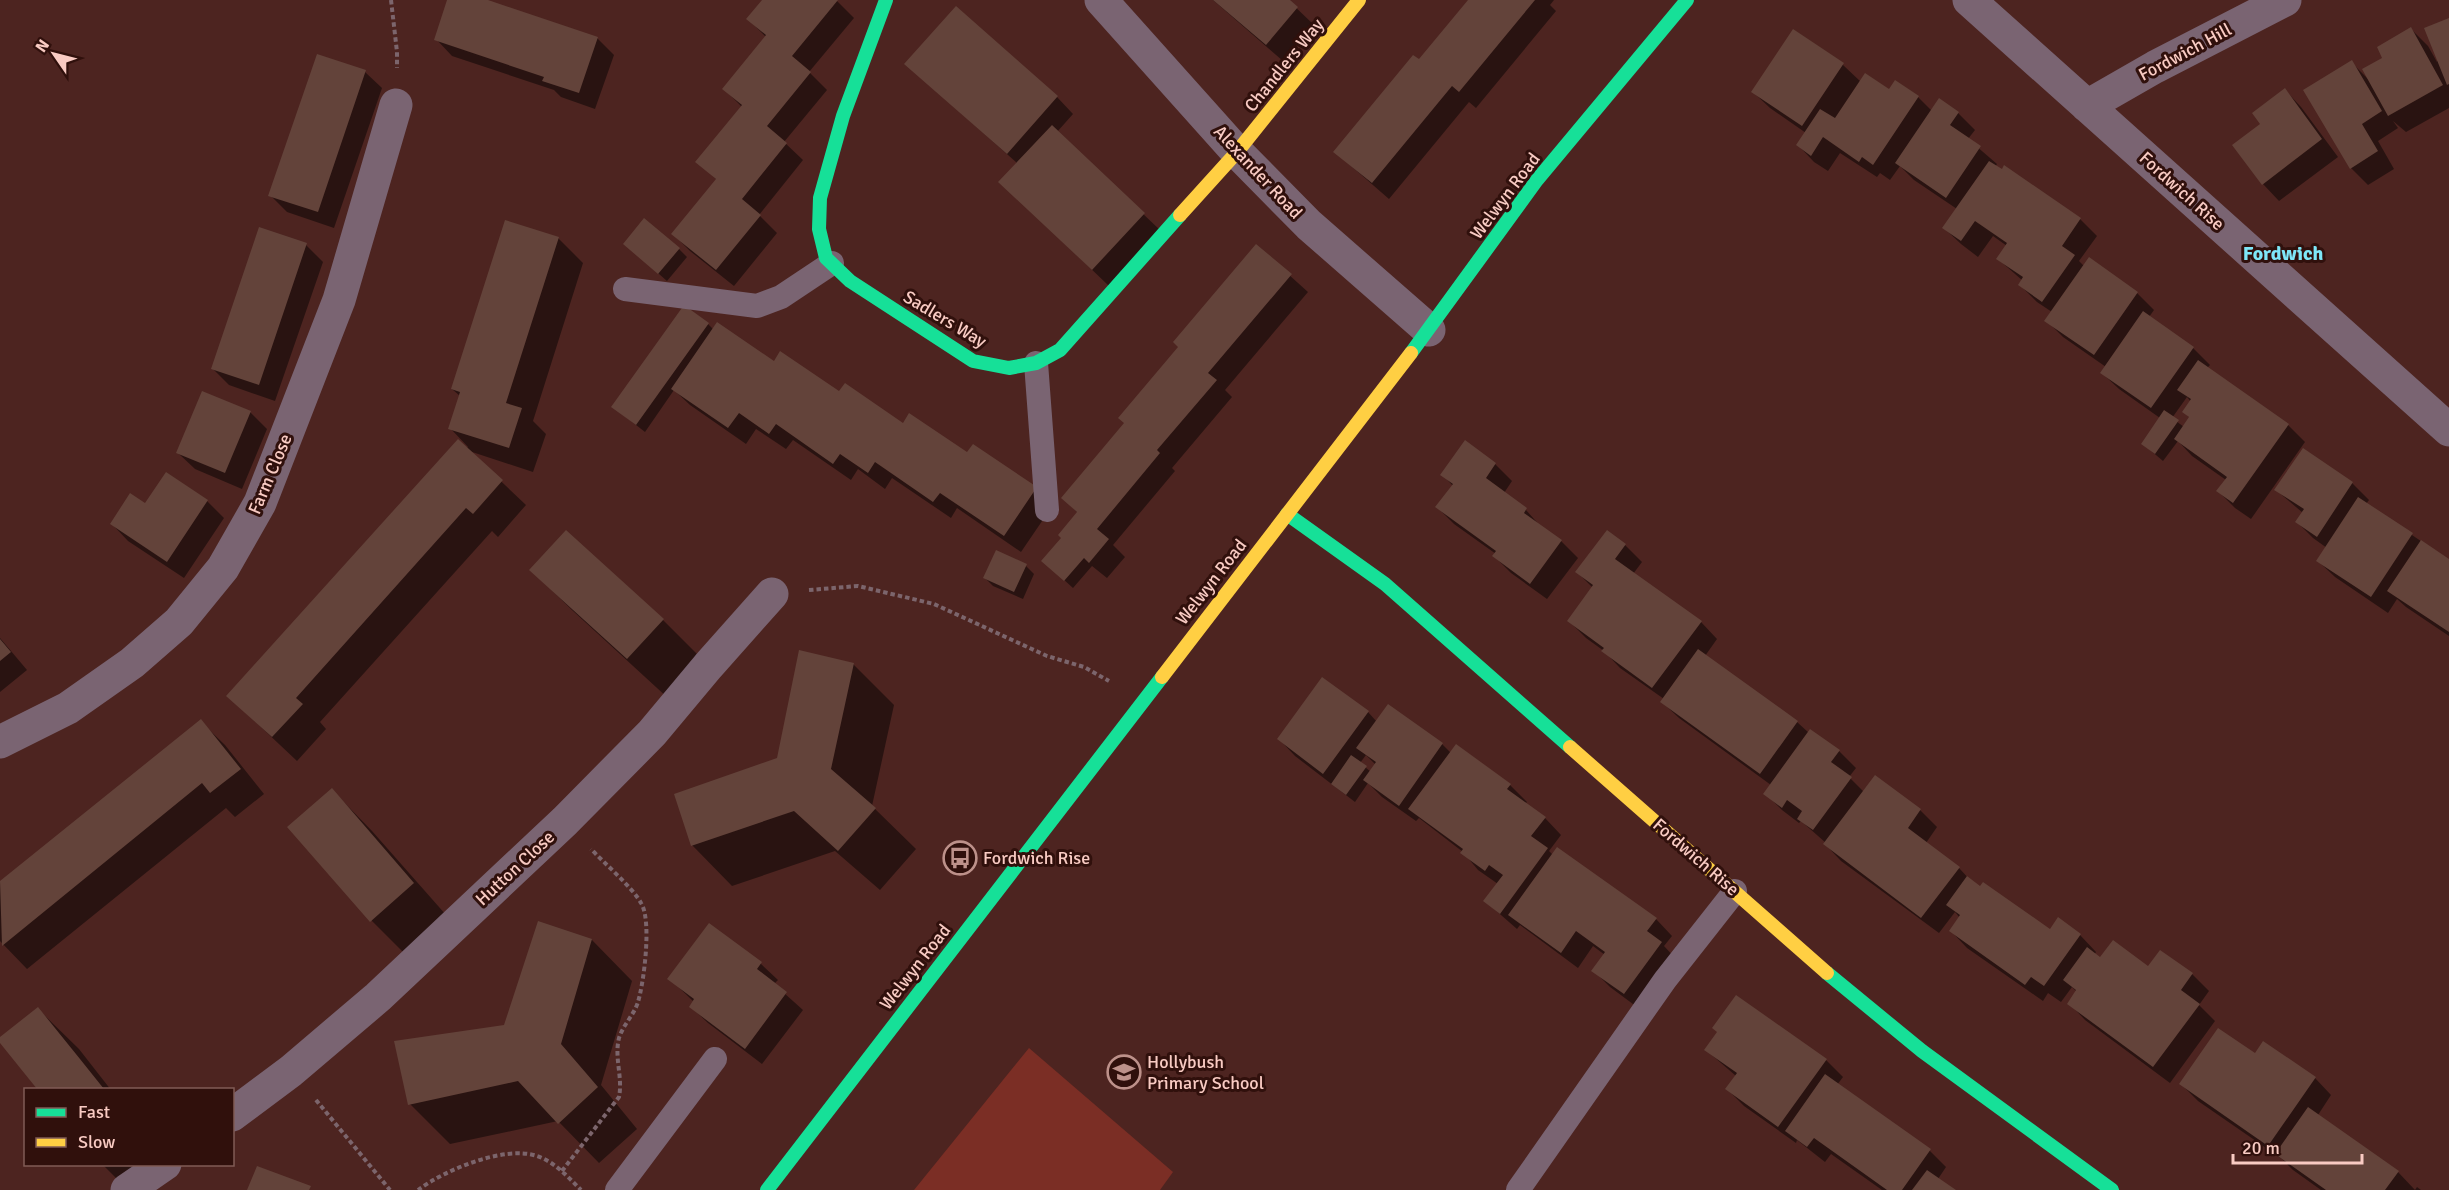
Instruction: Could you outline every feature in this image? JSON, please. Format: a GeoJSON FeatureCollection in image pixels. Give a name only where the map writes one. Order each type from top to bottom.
{"type":"FeatureCollection","features":[{"type":"Feature","properties":{"kind":"street","name":"Sadlers Way"},"geometry":{"type":"LineString","coordinates":[[886,0],[843,116],[820,198],[819,229],[826,258],[850,281],[974,361],[1009,368],[1036,363],[1060,350],[1237,152]]}},
{"type":"Feature","properties":{"kind":"street","name":"Alexander Road"},"geometry":{"type":"LineString","coordinates":[[1101,0],[1237,152],[1309,225],[1429,330]]}},
{"type":"Feature","properties":{"kind":"street","name":"Chandlers Way"},"geometry":{"type":"LineString","coordinates":[[1237,152],[1359,0]]}},
{"type":"Feature","properties":{"kind":"street","name":"Welwyn Road"},"geometry":{"type":"LineString","coordinates":[[767,1190],[1429,330],[1538,180],[1687,0]]}},
{"type":"Feature","properties":{"kind":"street","name":"Fordwich Rise"},"geometry":{"type":"LineString","coordinates":[[1969,0],[2449,430]]}},
{"type":"Feature","properties":{"kind":"street","name":"Fordwich Hill"},"geometry":{"type":"LineString","coordinates":[[2087,106],[2155,67],[2285,0]]}},
{"type":"Feature","properties":{"kind":"street","name":"Farm Close"},"geometry":{"type":"LineString","coordinates":[[0,742],[68,708],[132,663],[179,622],[223,568],[260,503],[339,300],[396,105]]}},
{"type":"Feature","properties":{"kind":"street","name":"Fordwich Rise"},"geometry":{"type":"LineString","coordinates":[[1287,514],[1385,584],[1796,947],[1922,1051],[2112,1190]]}},
{"type":"Feature","properties":{"kind":"street","name":"Hutton Close"},"geometry":{"type":"LineString","coordinates":[[234,1114],[291,1071],[378,997],[565,821],[652,733],[772,594]]}},
{"type":"Feature","properties":{"kind":"street"},"geometry":{"type":"LineString","coordinates":[[127,1190],[162,1166]]}},
{"type":"Feature","properties":{"kind":"lane"},"geometry":{"type":"LineString","coordinates":[[625,289],[757,306],[781,297],[832,263]]}},
{"type":"Feature","properties":{"kind":"lane"},"geometry":{"type":"LineString","coordinates":[[1036,363],[1047,510]]}},
{"type":"Feature","properties":{"kind":"lane"},"geometry":{"type":"LineString","coordinates":[[1518,1190],[1665,980],[1735,891]]}},
{"type":"Feature","properties":{"kind":"lane"},"geometry":{"type":"LineString","coordinates":[[617,1190],[715,1059]]}},
{"type":"Feature","properties":{"kind":"path"},"geometry":{"type":"LineString","coordinates":[[391,0],[397,52],[396,105]]}},
{"type":"Feature","properties":{"kind":"path"},"geometry":{"type":"LineString","coordinates":[[772,594],[858,586],[934,604],[1047,656],[1084,666],[1143,700]]}},
{"type":"Feature","properties":{"kind":"path"},"geometry":{"type":"LineString","coordinates":[[562,1172],[619,1097],[621,1086],[617,1055],[618,1042],[621,1032],[637,1005],[644,978],[646,929],[642,903],[565,821]]}},
{"type":"Feature","properties":{"kind":"path"},"geometry":{"type":"LineString","coordinates":[[291,1071],[390,1190]]}},
{"type":"Feature","properties":{"kind":"path"},"geometry":{"type":"LineString","coordinates":[[418,1190],[466,1164],[512,1154],[535,1155],[562,1172],[581,1190]]}},
{"type":"Feature","properties":{"kind":"shaded area"},"geometry":{"type":"Polygon","coordinates":[[[1029,1048],[1173,1172],[1160,1190],[914,1190],[1029,1048]]]}},
{"type":"Feature","properties":{"kind":"building"},"geometry":{"type":"Polygon","coordinates":[[[447,0],[488,0],[598,37],[579,93],[542,81],[544,77],[434,40],[447,0]]]}},
{"type":"Feature","properties":{"kind":"building"},"geometry":{"type":"Polygon","coordinates":[[[762,0],[838,0],[792,56],[811,72],[767,126],[787,143],[742,199],[761,215],[716,270],[671,234],[716,179],[695,162],[742,105],[722,89],[766,35],[746,19],[762,0]]]}},
{"type":"Feature","properties":{"kind":"building"},"geometry":{"type":"Polygon","coordinates":[[[1213,0],[1290,0],[1298,7],[1266,45],[1213,0]]]}},
{"type":"Feature","properties":{"kind":"building"},"geometry":{"type":"Polygon","coordinates":[[[1468,0],[1535,0],[1459,92],[1452,86],[1372,183],[1333,152],[1413,55],[1419,59],[1468,0]]]}},
{"type":"Feature","properties":{"kind":"building"},"geometry":{"type":"Polygon","coordinates":[[[956,6],[1058,96],[1007,154],[904,64],[956,6]]]}},
{"type":"Feature","properties":{"kind":"building"},"geometry":{"type":"Polygon","coordinates":[[[2449,18],[2449,84],[2447,85],[2424,28],[2449,18]]]}},
{"type":"Feature","properties":{"kind":"building"},"geometry":{"type":"Polygon","coordinates":[[[2411,27],[2443,85],[2388,116],[2362,69],[2382,58],[2377,47],[2411,27]]]}},
{"type":"Feature","properties":{"kind":"building"},"geometry":{"type":"Polygon","coordinates":[[[1793,29],[1844,63],[1802,126],[1751,92],[1793,29]]]}},
{"type":"Feature","properties":{"kind":"building"},"geometry":{"type":"Polygon","coordinates":[[[317,54],[366,70],[318,212],[268,196],[317,54]]]}},
{"type":"Feature","properties":{"kind":"building"},"geometry":{"type":"Polygon","coordinates":[[[2352,60],[2382,111],[2362,124],[2378,151],[2350,169],[2303,90],[2352,60]]]}},
{"type":"Feature","properties":{"kind":"building"},"geometry":{"type":"Polygon","coordinates":[[[1865,73],[1889,89],[1895,80],[1919,96],[1873,165],[1862,157],[1859,162],[1823,137],[1811,156],[1796,145],[1820,109],[1835,118],[1865,73]]]}},
{"type":"Feature","properties":{"kind":"building"},"geometry":{"type":"Polygon","coordinates":[[[2285,88],[2322,139],[2262,185],[2232,145],[2260,124],[2252,113],[2285,88]]]}},
{"type":"Feature","properties":{"kind":"building"},"geometry":{"type":"Polygon","coordinates":[[[1939,98],[1959,112],[1950,125],[1981,146],[1946,198],[1895,163],[1939,98]]]}},
{"type":"Feature","properties":{"kind":"building"},"geometry":{"type":"Polygon","coordinates":[[[1052,125],[1145,213],[1092,270],[998,182],[1052,125]]]}},
{"type":"Feature","properties":{"kind":"building"},"geometry":{"type":"Polygon","coordinates":[[[1989,161],[2002,169],[2004,165],[2081,218],[2062,246],[2075,255],[2042,302],[2018,285],[2023,277],[1996,259],[2007,243],[1975,221],[1961,241],[1942,228],[1989,161]]]}},
{"type":"Feature","properties":{"kind":"building"},"geometry":{"type":"Polygon","coordinates":[[[644,218],[680,248],[658,274],[623,244],[644,218]]]}},
{"type":"Feature","properties":{"kind":"building"},"geometry":{"type":"Polygon","coordinates":[[[505,220],[559,237],[506,403],[522,408],[509,448],[448,429],[460,392],[451,389],[505,220]]]}},
{"type":"Feature","properties":{"kind":"building"},"geometry":{"type":"Polygon","coordinates":[[[259,227],[307,243],[259,385],[211,369],[259,227]]]}},
{"type":"Feature","properties":{"kind":"building"},"geometry":{"type":"Polygon","coordinates":[[[1256,244],[1292,274],[1208,373],[1217,380],[1157,450],[1160,453],[1097,529],[1109,539],[1089,563],[1084,558],[1064,581],[1041,561],[1061,538],[1058,535],[1077,512],[1061,498],[1124,423],[1118,418],[1178,347],[1173,342],[1256,244]]]}},
{"type":"Feature","properties":{"kind":"building"},"geometry":{"type":"Polygon","coordinates":[[[2089,257],[2138,292],[2094,355],[2044,321],[2089,257]]]}},
{"type":"Feature","properties":{"kind":"building"},"geometry":{"type":"Polygon","coordinates":[[[684,305],[709,323],[636,425],[611,407],[684,305]]]}},
{"type":"Feature","properties":{"kind":"building"},"geometry":{"type":"Polygon","coordinates":[[[2143,311],[2194,347],[2151,408],[2100,373],[2143,311]]]}},
{"type":"Feature","properties":{"kind":"building"},"geometry":{"type":"Polygon","coordinates":[[[717,322],[774,361],[780,351],[839,391],[845,383],[903,423],[909,413],[967,452],[973,444],[1037,487],[1004,536],[940,493],[933,502],[875,462],[868,473],[840,454],[833,464],[776,424],[769,434],[739,413],[728,428],[671,389],[717,322]]]}},
{"type":"Feature","properties":{"kind":"building"},"geometry":{"type":"Polygon","coordinates":[[[2198,360],[2289,424],[2233,503],[2216,491],[2227,477],[2174,439],[2189,417],[2182,412],[2191,399],[2177,390],[2198,360]]]}},
{"type":"Feature","properties":{"kind":"building"},"geometry":{"type":"Polygon","coordinates":[[[202,391],[251,411],[225,473],[176,453],[202,391]]]}},
{"type":"Feature","properties":{"kind":"building"},"geometry":{"type":"Polygon","coordinates":[[[2164,410],[2179,420],[2155,454],[2141,444],[2164,410]]]}},
{"type":"Feature","properties":{"kind":"building"},"geometry":{"type":"Polygon","coordinates":[[[458,439],[503,480],[473,514],[466,508],[296,698],[303,704],[272,737],[226,696],[458,439]]]}},
{"type":"Feature","properties":{"kind":"building"},"geometry":{"type":"Polygon","coordinates":[[[1465,440],[1496,463],[1486,478],[1527,508],[1524,513],[1562,540],[1530,584],[1492,556],[1496,551],[1435,507],[1453,484],[1440,475],[1465,440]]]}},
{"type":"Feature","properties":{"kind":"building"},"geometry":{"type":"Polygon","coordinates":[[[2303,448],[2353,482],[2317,537],[2295,522],[2304,509],[2274,490],[2303,448]]]}},
{"type":"Feature","properties":{"kind":"building"},"geometry":{"type":"Polygon","coordinates":[[[166,472],[208,500],[167,562],[110,524],[130,493],[145,503],[166,472]]]}},
{"type":"Feature","properties":{"kind":"building"},"geometry":{"type":"Polygon","coordinates":[[[2358,497],[2413,533],[2371,597],[2316,561],[2358,497]]]}},
{"type":"Feature","properties":{"kind":"building"},"geometry":{"type":"Polygon","coordinates":[[[566,530],[664,619],[627,659],[529,570],[566,530]]]}},
{"type":"Feature","properties":{"kind":"building"},"geometry":{"type":"Polygon","coordinates":[[[1607,530],[1626,544],[1615,559],[1702,621],[1652,688],[1601,651],[1604,648],[1567,621],[1593,585],[1575,572],[1607,530]]]}},
{"type":"Feature","properties":{"kind":"building"},"geometry":{"type":"Polygon","coordinates":[[[2421,540],[2449,559],[2449,632],[2387,591],[2421,540]]]}},
{"type":"Feature","properties":{"kind":"building"},"geometry":{"type":"Polygon","coordinates":[[[996,550],[1027,564],[1014,592],[983,578],[996,550]]]}},
{"type":"Feature","properties":{"kind":"building"},"geometry":{"type":"Polygon","coordinates":[[[0,639],[11,652],[0,661],[0,639]]]}},
{"type":"Feature","properties":{"kind":"building"},"geometry":{"type":"Polygon","coordinates":[[[1698,649],[1798,721],[1760,774],[1660,702],[1698,649]]]}},
{"type":"Feature","properties":{"kind":"building"},"geometry":{"type":"Polygon","coordinates":[[[799,650],[854,663],[831,769],[876,808],[838,851],[794,811],[691,846],[674,794],[777,758],[799,650]]]}},
{"type":"Feature","properties":{"kind":"building"},"geometry":{"type":"Polygon","coordinates":[[[1322,677],[1369,711],[1323,774],[1277,739],[1322,677]]]}},
{"type":"Feature","properties":{"kind":"building"},"geometry":{"type":"Polygon","coordinates":[[[1388,704],[1443,743],[1399,806],[1363,780],[1376,762],[1356,748],[1388,704]]]}},
{"type":"Feature","properties":{"kind":"building"},"geometry":{"type":"Polygon","coordinates":[[[201,719],[241,769],[210,793],[202,783],[2,946],[0,881],[201,719]]]}},
{"type":"Feature","properties":{"kind":"building"},"geometry":{"type":"Polygon","coordinates":[[[1810,729],[1840,750],[1831,762],[1852,777],[1813,830],[1797,819],[1802,811],[1787,800],[1782,808],[1763,794],[1810,729]]]}},
{"type":"Feature","properties":{"kind":"building"},"geometry":{"type":"Polygon","coordinates":[[[1456,744],[1511,784],[1507,789],[1546,817],[1531,836],[1548,848],[1500,914],[1483,901],[1503,875],[1489,865],[1485,871],[1460,853],[1463,849],[1408,809],[1456,744]]]}},
{"type":"Feature","properties":{"kind":"building"},"geometry":{"type":"Polygon","coordinates":[[[1351,755],[1367,766],[1346,795],[1331,784],[1351,755]]]}},
{"type":"Feature","properties":{"kind":"building"},"geometry":{"type":"Polygon","coordinates":[[[1875,775],[1921,809],[1908,828],[1960,867],[1921,918],[1823,844],[1875,775]]]}},
{"type":"Feature","properties":{"kind":"building"},"geometry":{"type":"Polygon","coordinates":[[[332,788],[414,883],[370,922],[287,827],[332,788]]]}},
{"type":"Feature","properties":{"kind":"building"},"geometry":{"type":"Polygon","coordinates":[[[1557,847],[1657,918],[1647,931],[1662,942],[1624,994],[1591,971],[1605,952],[1576,931],[1561,953],[1508,915],[1557,847]]]}},
{"type":"Feature","properties":{"kind":"building"},"geometry":{"type":"Polygon","coordinates":[[[1967,876],[1980,886],[1983,882],[2050,929],[2058,917],[2081,934],[2044,986],[2031,977],[2025,985],[1949,931],[1960,915],[1946,905],[1967,876]]]}},
{"type":"Feature","properties":{"kind":"building"},"geometry":{"type":"Polygon","coordinates":[[[538,921],[592,939],[561,1044],[598,1087],[558,1124],[518,1081],[408,1105],[394,1041],[504,1025],[538,921]]]}},
{"type":"Feature","properties":{"kind":"building"},"geometry":{"type":"Polygon","coordinates":[[[709,923],[762,962],[757,969],[787,992],[745,1049],[689,1007],[694,999],[667,979],[709,923]]]}},
{"type":"Feature","properties":{"kind":"building"},"geometry":{"type":"Polygon","coordinates":[[[2113,940],[2148,966],[2160,950],[2193,973],[2181,990],[2200,1004],[2153,1067],[2067,1004],[2076,990],[2063,980],[2087,947],[2100,957],[2113,940]]]}},
{"type":"Feature","properties":{"kind":"building"},"geometry":{"type":"Polygon","coordinates":[[[1736,995],[1827,1059],[1778,1127],[1725,1089],[1737,1073],[1704,1050],[1717,1032],[1712,1028],[1736,995]]]}},
{"type":"Feature","properties":{"kind":"building"},"geometry":{"type":"Polygon","coordinates":[[[38,1007],[103,1088],[36,1088],[0,1043],[0,1037],[38,1007]]]}},
{"type":"Feature","properties":{"kind":"building"},"geometry":{"type":"Polygon","coordinates":[[[2218,1028],[2255,1053],[2263,1041],[2316,1077],[2268,1146],[2179,1084],[2218,1028]]]}},
{"type":"Feature","properties":{"kind":"building"},"geometry":{"type":"Polygon","coordinates":[[[1825,1074],[1931,1149],[1902,1190],[1887,1190],[1814,1138],[1807,1147],[1785,1131],[1825,1074]]]}},
{"type":"Feature","properties":{"kind":"building"},"geometry":{"type":"Polygon","coordinates":[[[2308,1107],[2399,1171],[2385,1190],[2326,1190],[2275,1154],[2308,1107]]]}},
{"type":"Feature","properties":{"kind":"building"},"geometry":{"type":"Polygon","coordinates":[[[257,1166],[311,1186],[309,1190],[247,1190],[257,1166]]]}},
{"type":"Feature","properties":{"kind":"building"},"geometry":{"type":"Polygon","coordinates":[[[1927,1170],[1956,1190],[1912,1190],[1927,1170]]]}},
{"type":"Feature","properties":{"kind":"traffic: fast"},"geometry":{"type":"LineString","coordinates":[[886,0],[843,116],[820,198],[819,229],[826,258],[850,281],[973,361],[1009,368],[1036,363],[1060,350],[1180,215]]}},
{"type":"Feature","properties":{"kind":"traffic: fast"},"geometry":{"type":"LineString","coordinates":[[1411,353],[1537,180],[1687,0]]}},
{"type":"Feature","properties":{"kind":"traffic: fast"},"geometry":{"type":"LineString","coordinates":[[1287,514],[1385,584],[1570,747]]}},
{"type":"Feature","properties":{"kind":"traffic: fast"},"geometry":{"type":"LineString","coordinates":[[767,1190],[1162,677]]}},
{"type":"Feature","properties":{"kind":"traffic: fast"},"geometry":{"type":"LineString","coordinates":[[1827,973],[1922,1051],[2112,1190]]}},
{"type":"Feature","properties":{"kind":"traffic: slow"},"geometry":{"type":"LineString","coordinates":[[1180,215],[1237,152],[1359,0]]}},
{"type":"Feature","properties":{"kind":"traffic: slow"},"geometry":{"type":"LineString","coordinates":[[1162,677],[1411,353]]}},
{"type":"Feature","properties":{"kind":"traffic: slow"},"geometry":{"type":"LineString","coordinates":[[1570,747],[1827,973]]}},
{"type":"Feature","properties":{"kind":"place","name":"Fordwich Rise"},"geometry":{"type":"Point","coordinates":[960,858]}},
{"type":"Feature","properties":{"kind":"place","name":"Hollybush Primary School"},"geometry":{"type":"Point","coordinates":[1124,1072]}},
{"type":"Feature","properties":{"kind":"district","name":"Fordwich"},"geometry":{"type":"Point","coordinates":[2283,253]}}]}
